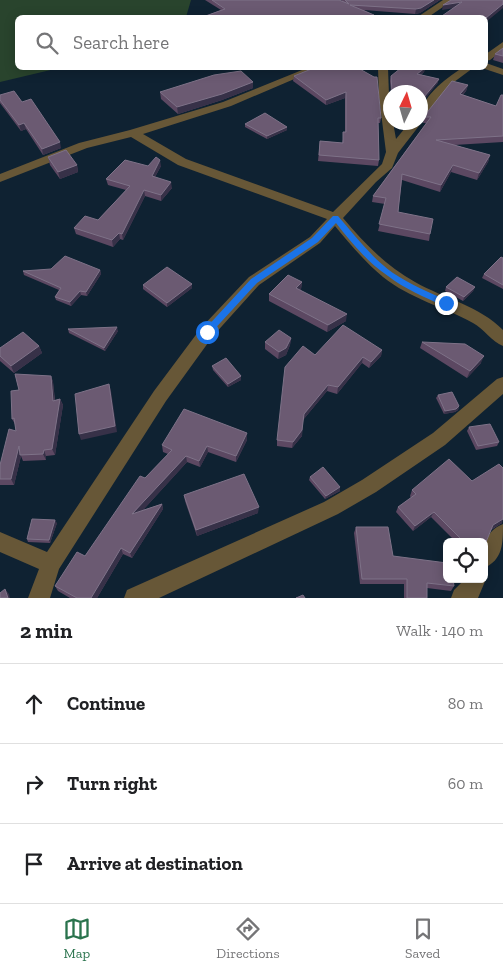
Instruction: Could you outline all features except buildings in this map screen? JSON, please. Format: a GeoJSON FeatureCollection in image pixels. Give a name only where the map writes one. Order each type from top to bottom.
{"type":"FeatureCollection","features":[{"type":"Feature","properties":{"kind":"street"},"geometry":{"type":"LineString","coordinates":[[425,15],[449,0]]}},
{"type":"Feature","properties":{"kind":"street"},"geometry":{"type":"LineString","coordinates":[[488,56],[503,45]]}},
{"type":"Feature","properties":{"kind":"street"},"geometry":{"type":"LineString","coordinates":[[488,67],[503,72]]}},
{"type":"Feature","properties":{"kind":"street"},"geometry":{"type":"LineString","coordinates":[[0,178],[83,145],[133,133],[228,104],[310,70]]}},
{"type":"Feature","properties":{"kind":"street"},"geometry":{"type":"LineString","coordinates":[[384,70],[384,97],[392,152]]}},
{"type":"Feature","properties":{"kind":"street"},"geometry":{"type":"LineString","coordinates":[[428,106],[446,82],[465,70]]}},
{"type":"Feature","properties":{"kind":"street"},"geometry":{"type":"LineString","coordinates":[[39,598],[51,564],[160,396],[207,332],[254,281],[315,240],[372,178],[388,165],[392,152],[410,130]]}},
{"type":"Feature","properties":{"kind":"street"},"geometry":{"type":"LineString","coordinates":[[133,133],[182,162],[336,218],[359,246],[389,274],[411,287],[478,319],[492,328],[503,340]]}},
{"type":"Feature","properties":{"kind":"street"},"geometry":{"type":"LineString","coordinates":[[135,598],[291,527],[370,486],[439,439],[502,386]]}},
{"type":"Feature","properties":{"kind":"street"},"geometry":{"type":"LineString","coordinates":[[488,553],[503,534]]}},
{"type":"Feature","properties":{"kind":"street"},"geometry":{"type":"LineString","coordinates":[[0,542],[51,564]]}},
{"type":"Feature","properties":{"kind":"street"},"geometry":{"type":"LineString","coordinates":[[462,598],[473,588],[475,583]]}},
{"type":"Feature","properties":{"kind":"green space"},"geometry":{"type":"Polygon","coordinates":[[[0,0],[191,0],[187,15],[15,15],[15,70],[51,70],[0,82],[0,0]]]}},
{"type":"Feature","properties":{"kind":"route"},"geometry":{"type":"LineString","coordinates":[[207,332],[254,281],[315,240],[336,218],[359,246],[389,274],[411,287],[446,303]]}}]}
